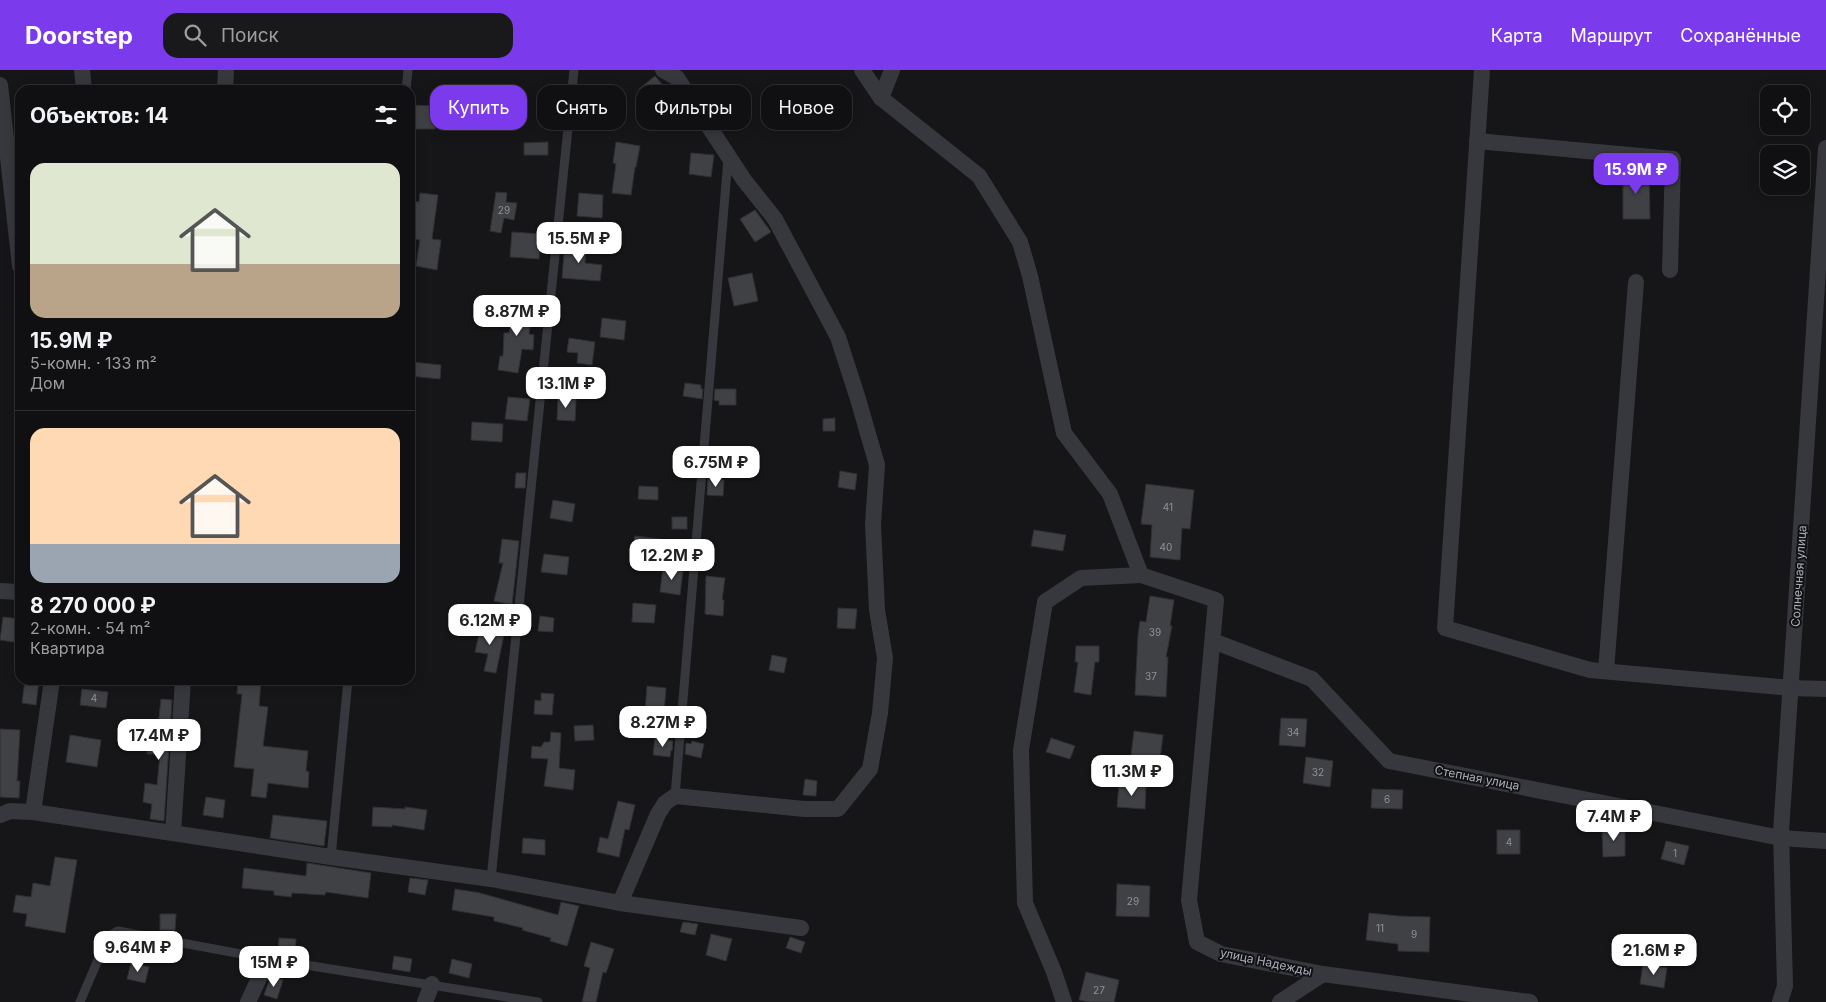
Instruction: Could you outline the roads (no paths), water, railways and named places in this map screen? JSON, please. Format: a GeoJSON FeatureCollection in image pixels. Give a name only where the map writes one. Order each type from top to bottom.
{"type":"FeatureCollection","features":[{"type":"Feature","properties":{"kind":"street"},"geometry":{"type":"LineString","coordinates":[[82,70],[84,85]]}},
{"type":"Feature","properties":{"kind":"street"},"geometry":{"type":"LineString","coordinates":[[225,85],[226,70]]}},
{"type":"Feature","properties":{"kind":"street"},"geometry":{"type":"LineString","coordinates":[[620,903],[658,814],[665,803],[675,796],[804,809],[838,809],[870,769],[880,713],[885,658],[877,610],[874,534],[877,465],[838,337],[775,219],[744,180],[677,78],[663,70]]}},
{"type":"Feature","properties":{"kind":"street"},"geometry":{"type":"LineString","coordinates":[[862,70],[880,98],[979,176],[1020,242],[1030,276],[1064,433],[1110,494],[1141,575],[1081,578],[1045,602],[1021,750],[1025,903],[1054,972],[1064,1002]]}},
{"type":"Feature","properties":{"kind":"street"},"geometry":{"type":"LineString","coordinates":[[880,98],[892,70]]}},
{"type":"Feature","properties":{"kind":"street"},"geometry":{"type":"LineString","coordinates":[[1482,70],[1445,628],[1590,670],[1791,688],[1826,689]]}},
{"type":"Feature","properties":{"kind":"street"},"geometry":{"type":"LineString","coordinates":[[0,85],[15,221]]}},
{"type":"Feature","properties":{"kind":"street"},"geometry":{"type":"LineString","coordinates":[[1477,141],[1673,159],[1670,270]]}},
{"type":"Feature","properties":{"kind":"street","name":"Солнечная улица"},"geometry":{"type":"LineString","coordinates":[[1780,1002],[1785,986],[1781,838],[1824,218],[1826,148]]}},
{"type":"Feature","properties":{"kind":"street"},"geometry":{"type":"LineString","coordinates":[[1606,671],[1636,282]]}},
{"type":"Feature","properties":{"kind":"street","name":"улица Надежды"},"geometry":{"type":"LineString","coordinates":[[1141,575],[1216,600],[1189,900],[1197,942],[1221,954],[1323,974],[1530,1002]]}},
{"type":"Feature","properties":{"kind":"street"},"geometry":{"type":"LineString","coordinates":[[0,591],[15,592]]}},
{"type":"Feature","properties":{"kind":"street","name":"Степная улица"},"geometry":{"type":"LineString","coordinates":[[1213,640],[1312,679],[1390,761],[1781,838],[1826,841]]}},
{"type":"Feature","properties":{"kind":"street"},"geometry":{"type":"LineString","coordinates":[[33,812],[51,685]]}},
{"type":"Feature","properties":{"kind":"street"},"geometry":{"type":"LineString","coordinates":[[173,833],[183,685]]}},
{"type":"Feature","properties":{"kind":"street"},"geometry":{"type":"LineString","coordinates":[[0,815],[10,811],[33,812],[330,857],[491,879],[620,903],[801,928]]}},
{"type":"Feature","properties":{"kind":"street"},"geometry":{"type":"LineString","coordinates":[[248,1002],[268,958]]}},
{"type":"Feature","properties":{"kind":"street"},"geometry":{"type":"LineString","coordinates":[[1280,1002],[1323,974]]}},
{"type":"Feature","properties":{"kind":"street"},"geometry":{"type":"LineString","coordinates":[[425,1002],[432,984]]}},
{"type":"Feature","properties":{"kind":"lane"},"geometry":{"type":"LineString","coordinates":[[406,85],[408,70]]}},
{"type":"Feature","properties":{"kind":"lane"},"geometry":{"type":"LineString","coordinates":[[491,879],[574,70]]}},
{"type":"Feature","properties":{"kind":"lane"},"geometry":{"type":"LineString","coordinates":[[675,796],[728,154]]}},
{"type":"Feature","properties":{"kind":"lane"},"geometry":{"type":"LineString","coordinates":[[330,857],[347,685]]}},
{"type":"Feature","properties":{"kind":"lane"},"geometry":{"type":"LineString","coordinates":[[80,1002],[109,936],[118,931],[268,958],[538,1002]]}}]}
